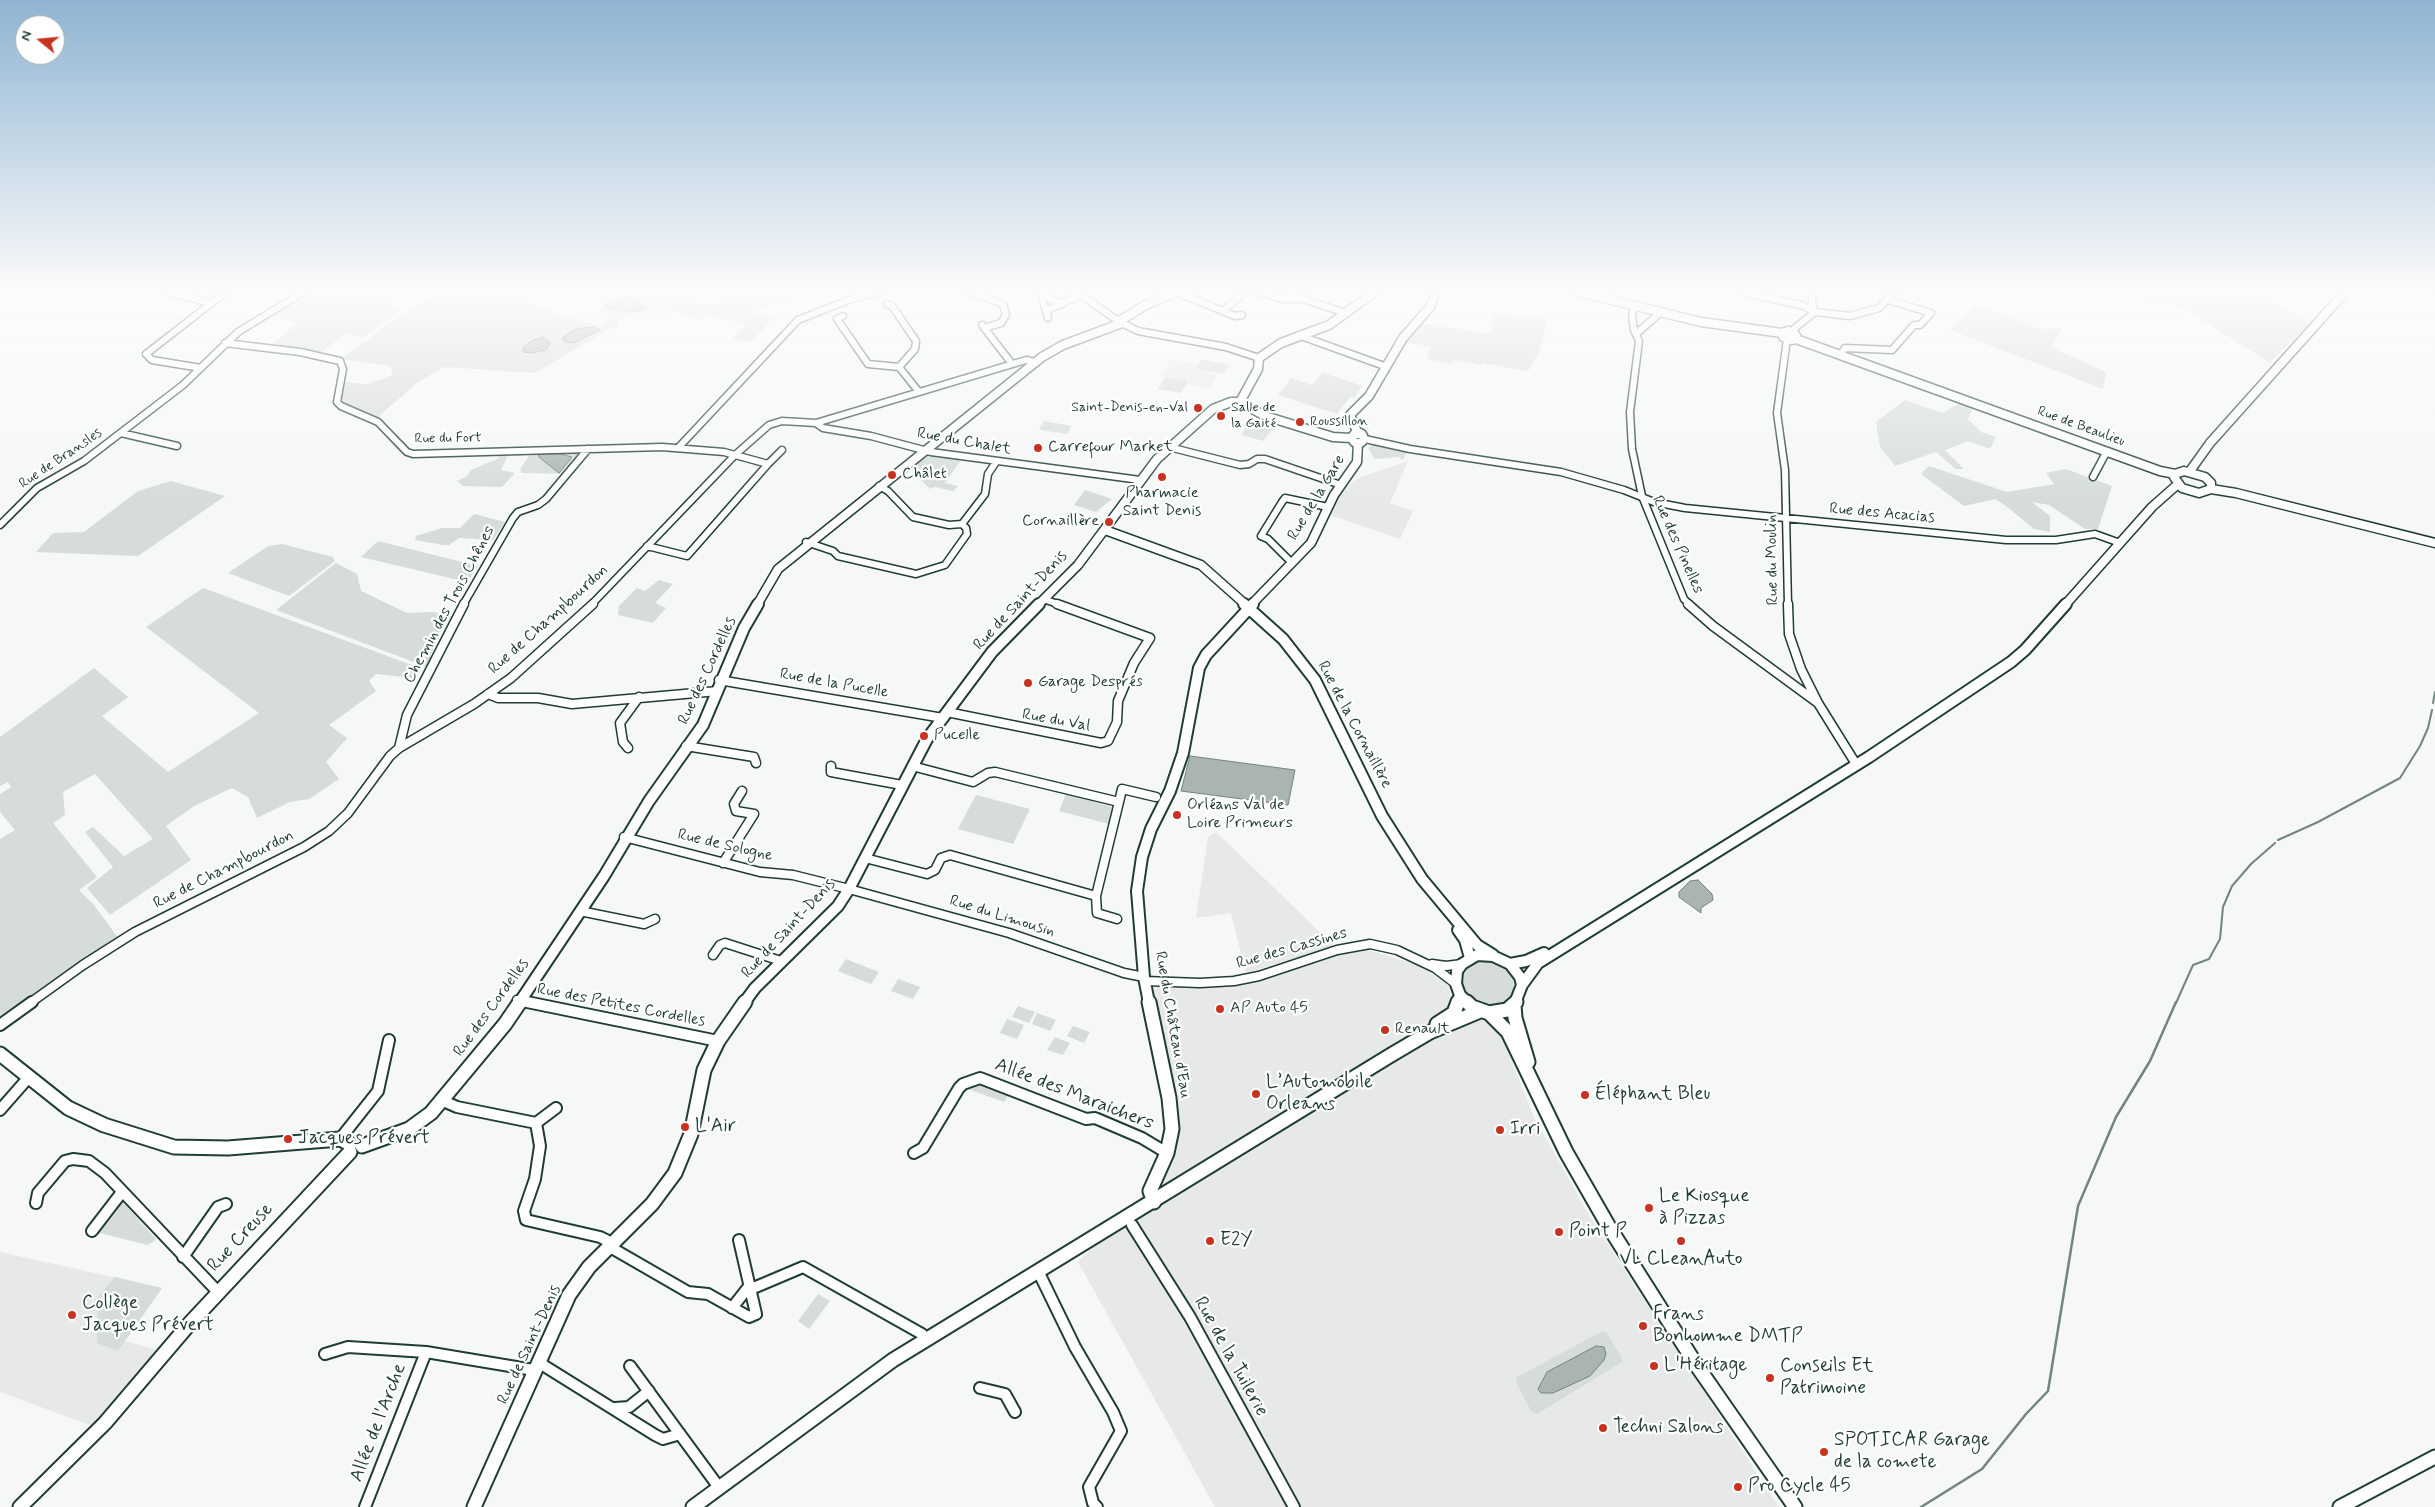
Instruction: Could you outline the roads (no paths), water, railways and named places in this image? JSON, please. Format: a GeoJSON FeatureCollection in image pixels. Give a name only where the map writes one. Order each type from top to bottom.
{"type":"FeatureCollection","features":[{"type":"Feature","properties":{"kind":"street"},"geometry":{"type":"LineString","coordinates":[[160,361],[201,368]]}},
{"type":"Feature","properties":{"kind":"street","name":"Rue de Bransles"},"geometry":{"type":"LineString","coordinates":[[0,525],[37,488],[84,461],[207,361]]}},
{"type":"Feature","properties":{"kind":"street","name":"Rue du Fort"},"geometry":{"type":"LineString","coordinates":[[340,361],[343,369],[337,402],[378,422],[406,452],[427,454],[532,449],[678,448],[735,456],[768,464]]}},
{"type":"Feature","properties":{"kind":"street"},"geometry":{"type":"LineString","coordinates":[[678,448],[759,361]]}},
{"type":"Feature","properties":{"kind":"street"},"geometry":{"type":"LineString","coordinates":[[866,361],[872,366],[898,367],[919,392]]}},
{"type":"Feature","properties":{"kind":"street"},"geometry":{"type":"LineString","coordinates":[[898,367],[903,361]]}},
{"type":"Feature","properties":{"kind":"street","name":"Rue de Champbourdon"},"geometry":{"type":"LineString","coordinates":[[0,1025],[83,965],[136,932],[304,846],[329,831],[348,813],[380,767],[399,748],[511,678],[586,611],[735,456],[776,422],[816,423],[1021,361]]}},
{"type":"Feature","properties":{"kind":"street"},"geometry":{"type":"LineString","coordinates":[[1259,361],[1258,369],[1240,402],[1272,418],[1333,437],[1358,438],[1350,415],[1369,396],[1390,361]]}},
{"type":"Feature","properties":{"kind":"street"},"geometry":{"type":"LineString","coordinates":[[1371,361],[1387,367]]}},
{"type":"Feature","properties":{"kind":"street"},"geometry":{"type":"LineString","coordinates":[[1636,361],[1630,412],[1632,449],[1642,496]]}},
{"type":"Feature","properties":{"kind":"street","name":"Rue du Moulin"},"geometry":{"type":"LineString","coordinates":[[1785,361],[1777,413],[1784,457],[1789,634],[1802,669],[1818,702],[1856,764]]}},
{"type":"Feature","properties":{"kind":"street","name":"Rue de Beaulieu"},"geometry":{"type":"LineString","coordinates":[[1858,361],[2160,471],[2176,479],[2187,490]]}},
{"type":"Feature","properties":{"kind":"street"},"geometry":{"type":"LineString","coordinates":[[1522,985],[1538,963],[1856,764],[2011,662],[2025,650],[2176,479],[2190,471],[2210,443],[2283,361]]}},
{"type":"Feature","properties":{"kind":"street","name":"Rue des Cordelles"},"geometry":{"type":"LineString","coordinates":[[0,1054],[68,1108],[104,1125],[174,1147],[350,1145],[377,1142],[409,1129],[431,1114],[519,1001],[580,912],[649,801],[703,725],[744,628],[774,574],[807,543],[881,487],[925,450],[956,428],[1035,362]]}},
{"type":"Feature","properties":{"kind":"street","name":"Rue de Saint-Denis"},"geometry":{"type":"LineString","coordinates":[[474,1507],[569,1295],[589,1268],[658,1197],[680,1163],[691,1134],[704,1070],[718,1041],[755,988],[838,906],[849,889],[912,766],[945,715],[1002,641],[1046,600],[1078,565],[1140,480],[1168,447],[1213,409],[1231,402],[1240,402]]}},
{"type":"Feature","properties":{"kind":"street","name":"Rue du Chalet"},"geometry":{"type":"LineString","coordinates":[[816,423],[827,429],[871,436],[925,450],[996,462],[1140,480]]}},
{"type":"Feature","properties":{"kind":"street"},"geometry":{"type":"LineString","coordinates":[[121,433],[177,446]]}},
{"type":"Feature","properties":{"kind":"street","name":"Rue des Pinelles"},"geometry":{"type":"LineString","coordinates":[[1358,438],[1410,449],[1561,472],[1642,496],[1681,591],[1690,607],[1818,702]]}},
{"type":"Feature","properties":{"kind":"street","name":"Rue de la Gare"},"geometry":{"type":"LineString","coordinates":[[1249,607],[1311,542],[1328,507],[1357,462],[1358,438]]}},
{"type":"Feature","properties":{"kind":"street"},"geometry":{"type":"LineString","coordinates":[[1168,447],[1240,465],[1249,464],[1257,459],[1265,459],[1341,485]]}},
{"type":"Feature","properties":{"kind":"street","name":"Chemin des Trois Chênes"},"geometry":{"type":"LineString","coordinates":[[399,748],[407,715],[442,649],[450,628],[513,518],[518,512],[538,505],[546,499],[588,449]]}},
{"type":"Feature","properties":{"kind":"street"},"geometry":{"type":"LineString","coordinates":[[647,546],[687,556],[782,450]]}},
{"type":"Feature","properties":{"kind":"street"},"geometry":{"type":"LineString","coordinates":[[2093,478],[2107,451]]}},
{"type":"Feature","properties":{"kind":"street"},"geometry":{"type":"LineString","coordinates":[[2200,456],[2200,474]]}},
{"type":"Feature","properties":{"kind":"street"},"geometry":{"type":"LineString","coordinates":[[881,487],[913,517],[949,525],[962,524],[984,494],[988,474],[996,462]]}},
{"type":"Feature","properties":{"kind":"street"},"geometry":{"type":"LineString","coordinates":[[2190,471],[2200,474],[2211,487],[2435,542]]}},
{"type":"Feature","properties":{"kind":"street"},"geometry":{"type":"LineString","coordinates":[[2158,501],[2187,490],[2199,493],[2211,487]]}},
{"type":"Feature","properties":{"kind":"street","name":"Rue des Acacias"},"geometry":{"type":"LineString","coordinates":[[1642,496],[1674,506],[1786,519],[2022,541],[2056,540],[2095,534],[2120,542]]}},
{"type":"Feature","properties":{"kind":"street"},"geometry":{"type":"LineString","coordinates":[[1292,563],[1268,539],[1261,536],[1285,498],[1328,507]]}},
{"type":"Feature","properties":{"kind":"street"},"geometry":{"type":"LineString","coordinates":[[807,543],[833,552],[838,556],[916,574],[945,566],[967,534],[966,528],[962,524]]}},
{"type":"Feature","properties":{"kind":"street","name":"Rue de la Cornaillère"},"geometry":{"type":"LineString","coordinates":[[1105,530],[1201,565],[1283,638],[1310,672],[1382,816],[1425,882],[1477,945],[1493,956]]}},
{"type":"Feature","properties":{"kind":"street","name":"Rue du Val"},"geometry":{"type":"LineString","coordinates":[[945,715],[1039,730],[1101,743],[1108,741],[1117,722],[1118,701],[1134,663],[1150,638],[1046,600]]}},
{"type":"Feature","properties":{"kind":"street","name":"Rue du Château d'Eau"},"geometry":{"type":"LineString","coordinates":[[1154,1202],[1150,1191],[1167,1154],[1172,1129],[1169,1098],[1145,979],[1137,891],[1142,857],[1151,829],[1170,791],[1183,753],[1199,668],[1206,656],[1249,607]]}},
{"type":"Feature","properties":{"kind":"street","name":"Rue de la Pucelle"},"geometry":{"type":"LineString","coordinates":[[721,680],[945,715]]}},
{"type":"Feature","properties":{"kind":"street"},"geometry":{"type":"LineString","coordinates":[[488,694],[498,698],[538,698],[572,704],[718,691]]}},
{"type":"Feature","properties":{"kind":"street"},"geometry":{"type":"LineString","coordinates":[[628,748],[623,742],[620,723],[639,697]]}},
{"type":"Feature","properties":{"kind":"street"},"geometry":{"type":"LineString","coordinates":[[687,746],[754,758],[756,763]]}},
{"type":"Feature","properties":{"kind":"street"},"geometry":{"type":"LineString","coordinates":[[831,766],[831,772],[902,785]]}},
{"type":"Feature","properties":{"kind":"street"},"geometry":{"type":"LineString","coordinates":[[912,766],[973,782],[988,773],[995,772],[1118,802]]}},
{"type":"Feature","properties":{"kind":"street"},"geometry":{"type":"LineString","coordinates":[[1117,919],[1098,913],[1096,896],[1122,789],[1156,797]]}},
{"type":"Feature","properties":{"kind":"street"},"geometry":{"type":"LineString","coordinates":[[723,863],[754,814],[736,811],[734,804],[742,791]]}},
{"type":"Feature","properties":{"kind":"street","name":"Rue de Sologne"},"geometry":{"type":"LineString","coordinates":[[626,837],[760,872],[793,875],[849,889]]}},
{"type":"Feature","properties":{"kind":"street"},"geometry":{"type":"LineString","coordinates":[[865,858],[927,874],[935,870],[941,858],[950,855],[1096,896]]}},
{"type":"Feature","properties":{"kind":"street","name":"Rue de la Cornaillère"},"geometry":{"type":"LineString","coordinates":[[1425,882],[1431,894],[1466,943],[1466,961]]}},
{"type":"Feature","properties":{"kind":"street","name":"Rue du Limousin"},"geometry":{"type":"LineString","coordinates":[[849,889],[1009,933],[1145,979]]}},
{"type":"Feature","properties":{"kind":"street"},"geometry":{"type":"LineString","coordinates":[[580,912],[644,924],[655,919]]}},
{"type":"Feature","properties":{"kind":"street"},"geometry":{"type":"LineString","coordinates":[[1510,964],[1526,962],[1573,941]]}},
{"type":"Feature","properties":{"kind":"street"},"geometry":{"type":"LineString","coordinates":[[713,955],[720,945],[725,942],[781,961]]}},
{"type":"Feature","properties":{"kind":"street","name":"Rue des Cassines"},"geometry":{"type":"LineString","coordinates":[[1145,979],[1200,983],[1234,981],[1259,976],[1337,950],[1359,945],[1390,947],[1444,974],[1458,990]]}},
{"type":"Feature","properties":{"kind":"street"},"geometry":{"type":"LineString","coordinates":[[692,1507],[718,1486],[893,1360],[1430,1032],[1467,1015],[1507,1010],[1514,1005],[1521,992],[1520,977],[1510,964],[1493,956],[1477,955],[1466,961],[1457,971],[1457,1007],[1454,1013],[1437,1024],[1430,1032]]}},
{"type":"Feature","properties":{"kind":"street","name":"Rue des Cassines"},"geometry":{"type":"LineString","coordinates":[[1414,958],[1446,966],[1466,961]]}},
{"type":"Feature","properties":{"kind":"street"},"geometry":{"type":"LineString","coordinates":[[1458,990],[1465,1002],[1485,1012],[1508,1032],[1531,1078],[1544,1110],[1609,1227],[1697,1366],[1795,1507]]}},
{"type":"Feature","properties":{"kind":"street","name":"Rue des Petites Cordelles"},"geometry":{"type":"LineString","coordinates":[[519,1001],[718,1041]]}},
{"type":"Feature","properties":{"kind":"street"},"geometry":{"type":"LineString","coordinates":[[1514,1005],[1515,1018],[1531,1078]]}},
{"type":"Feature","properties":{"kind":"street"},"geometry":{"type":"LineString","coordinates":[[350,1145],[378,1091],[389,1040]]}},
{"type":"Feature","properties":{"kind":"street"},"geometry":{"type":"LineString","coordinates":[[0,1110],[29,1077]]}},
{"type":"Feature","properties":{"kind":"street","name":"Allée des Maraichers"},"geometry":{"type":"LineString","coordinates":[[914,1153],[923,1148],[959,1088],[963,1084],[980,1078],[1086,1119],[1095,1118],[1142,1138],[1167,1154]]}},
{"type":"Feature","properties":{"kind":"street"},"geometry":{"type":"LineString","coordinates":[[441,1100],[457,1107],[536,1123],[556,1108]]}},
{"type":"Feature","properties":{"kind":"street"},"geometry":{"type":"LineString","coordinates":[[536,1123],[540,1146],[535,1179],[524,1211],[526,1220],[600,1237],[688,1292],[708,1294],[749,1318],[756,1314],[739,1240]]}},
{"type":"Feature","properties":{"kind":"street","name":"Rue Creuse"},"geometry":{"type":"LineString","coordinates":[[20,1507],[105,1423],[218,1292],[350,1145]]}},
{"type":"Feature","properties":{"kind":"street"},"geometry":{"type":"LineString","coordinates":[[36,1204],[38,1193],[56,1169],[65,1161],[73,1158],[89,1162],[104,1172],[218,1292]]}},
{"type":"Feature","properties":{"kind":"street"},"geometry":{"type":"LineString","coordinates":[[92,1231],[122,1192]]}},
{"type":"Feature","properties":{"kind":"street"},"geometry":{"type":"LineString","coordinates":[[183,1257],[218,1208],[226,1204]]}},
{"type":"Feature","properties":{"kind":"street","name":"Rue de la Tuilerie"},"geometry":{"type":"LineString","coordinates":[[1132,1225],[1190,1318],[1294,1507]]}},
{"type":"Feature","properties":{"kind":"street"},"geometry":{"type":"LineString","coordinates":[[732,1308],[750,1287],[803,1267],[922,1334],[926,1341]]}},
{"type":"Feature","properties":{"kind":"street"},"geometry":{"type":"LineString","coordinates":[[1038,1273],[1075,1347],[1113,1412],[1121,1431],[1089,1488],[1093,1503],[1097,1507]]}},
{"type":"Feature","properties":{"kind":"street"},"geometry":{"type":"LineString","coordinates":[[325,1354],[348,1347],[426,1352],[536,1366],[663,1438],[680,1434]]}},
{"type":"Feature","properties":{"kind":"street","name":"Allée de l'Arche"},"geometry":{"type":"LineString","coordinates":[[365,1507],[426,1352]]}},
{"type":"Feature","properties":{"kind":"street"},"geometry":{"type":"LineString","coordinates":[[630,1366],[718,1486]]}},
{"type":"Feature","properties":{"kind":"street"},"geometry":{"type":"LineString","coordinates":[[980,1388],[1005,1394],[1015,1412]]}},
{"type":"Feature","properties":{"kind":"street"},"geometry":{"type":"LineString","coordinates":[[613,1408],[629,1407],[649,1391]]}},
{"type":"Feature","properties":{"kind":"street"},"geometry":{"type":"LineString","coordinates":[[2340,1507],[2435,1457]]}},
{"type":"Feature","properties":{"kind":"waterway"},"geometry":{"type":"LineString","coordinates":[[2433,703],[2435,692]]}},
{"type":"Feature","properties":{"kind":"waterway"},"geometry":{"type":"LineString","coordinates":[[2278,840],[2318,822],[2400,778],[2420,746],[2428,728],[2432,710]]}},
{"type":"Feature","properties":{"kind":"waterway"},"geometry":{"type":"LineString","coordinates":[[2176,1003],[2193,965],[2209,959],[2220,939],[2223,907],[2232,886],[2251,864],[2275,843]]}},
{"type":"Feature","properties":{"kind":"waterway"},"geometry":{"type":"LineString","coordinates":[[1921,1507],[1982,1469],[2026,1414],[2048,1391],[2078,1206],[2116,1117],[2150,1061],[2176,1002]]}},
{"type":"Feature","properties":{"kind":"place","name":"Saint-Denis-en-Val"},"geometry":{"type":"Point","coordinates":[1198,408]}},
{"type":"Feature","properties":{"kind":"place","name":"Salle de la Gaité"},"geometry":{"type":"Point","coordinates":[1221,416]}},
{"type":"Feature","properties":{"kind":"place","name":"Roussillon"},"geometry":{"type":"Point","coordinates":[1300,422]}},
{"type":"Feature","properties":{"kind":"place","name":"Carrefour Market"},"geometry":{"type":"Point","coordinates":[1038,448]}},
{"type":"Feature","properties":{"kind":"place","name":"Châlet"},"geometry":{"type":"Point","coordinates":[892,475]}},
{"type":"Feature","properties":{"kind":"place","name":"Pharmacie Saint Denis"},"geometry":{"type":"Point","coordinates":[1162,477]}},
{"type":"Feature","properties":{"kind":"place","name":"Cornaillère"},"geometry":{"type":"Point","coordinates":[1109,522]}},
{"type":"Feature","properties":{"kind":"place","name":"Garage Després"},"geometry":{"type":"Point","coordinates":[1028,683]}},
{"type":"Feature","properties":{"kind":"place","name":"Pucelle"},"geometry":{"type":"Point","coordinates":[924,736]}},
{"type":"Feature","properties":{"kind":"place","name":"Orléans Val de Loire Primeurs"},"geometry":{"type":"Point","coordinates":[1177,815]}},
{"type":"Feature","properties":{"kind":"place","name":"AP Auto 45"},"geometry":{"type":"Point","coordinates":[1220,1009]}},
{"type":"Feature","properties":{"kind":"place","name":"Renault"},"geometry":{"type":"Point","coordinates":[1385,1030]}},
{"type":"Feature","properties":{"kind":"place","name":"L’Automobile Orleans"},"geometry":{"type":"Point","coordinates":[1256,1094]}},
{"type":"Feature","properties":{"kind":"place","name":"Éléphant Bleu"},"geometry":{"type":"Point","coordinates":[1585,1095]}},
{"type":"Feature","properties":{"kind":"place","name":"L'Air"},"geometry":{"type":"Point","coordinates":[685,1127]}},
{"type":"Feature","properties":{"kind":"place","name":"Irri"},"geometry":{"type":"Point","coordinates":[1500,1130]}},
{"type":"Feature","properties":{"kind":"place","name":"Jacques Prévert"},"geometry":{"type":"Point","coordinates":[288,1139]}},
{"type":"Feature","properties":{"kind":"place","name":"Le Kiosque à Pizzas"},"geometry":{"type":"Point","coordinates":[1649,1208]}},
{"type":"Feature","properties":{"kind":"place","name":"Point P"},"geometry":{"type":"Point","coordinates":[1559,1232]}},
{"type":"Feature","properties":{"kind":"place","name":"E2Y"},"geometry":{"type":"Point","coordinates":[1210,1241]}},
{"type":"Feature","properties":{"kind":"place","name":"VL CLeanAuto"},"geometry":{"type":"Point","coordinates":[1681,1241]}},
{"type":"Feature","properties":{"kind":"place","name":"Collège Jacques Prévert"},"geometry":{"type":"Point","coordinates":[72,1315]}},
{"type":"Feature","properties":{"kind":"place","name":"Frans Bonhomme DMTP"},"geometry":{"type":"Point","coordinates":[1643,1326]}},
{"type":"Feature","properties":{"kind":"place","name":"L'Héritage"},"geometry":{"type":"Point","coordinates":[1654,1366]}},
{"type":"Feature","properties":{"kind":"place","name":"Conseils Et Patrimoine"},"geometry":{"type":"Point","coordinates":[1770,1378]}},
{"type":"Feature","properties":{"kind":"place","name":"Techni Salons"},"geometry":{"type":"Point","coordinates":[1603,1428]}},
{"type":"Feature","properties":{"kind":"place","name":"SPOTICAR Garage de la comete"},"geometry":{"type":"Point","coordinates":[1824,1452]}},
{"type":"Feature","properties":{"kind":"place","name":"Pro Cycle 45"},"geometry":{"type":"Point","coordinates":[1738,1487]}}]}
